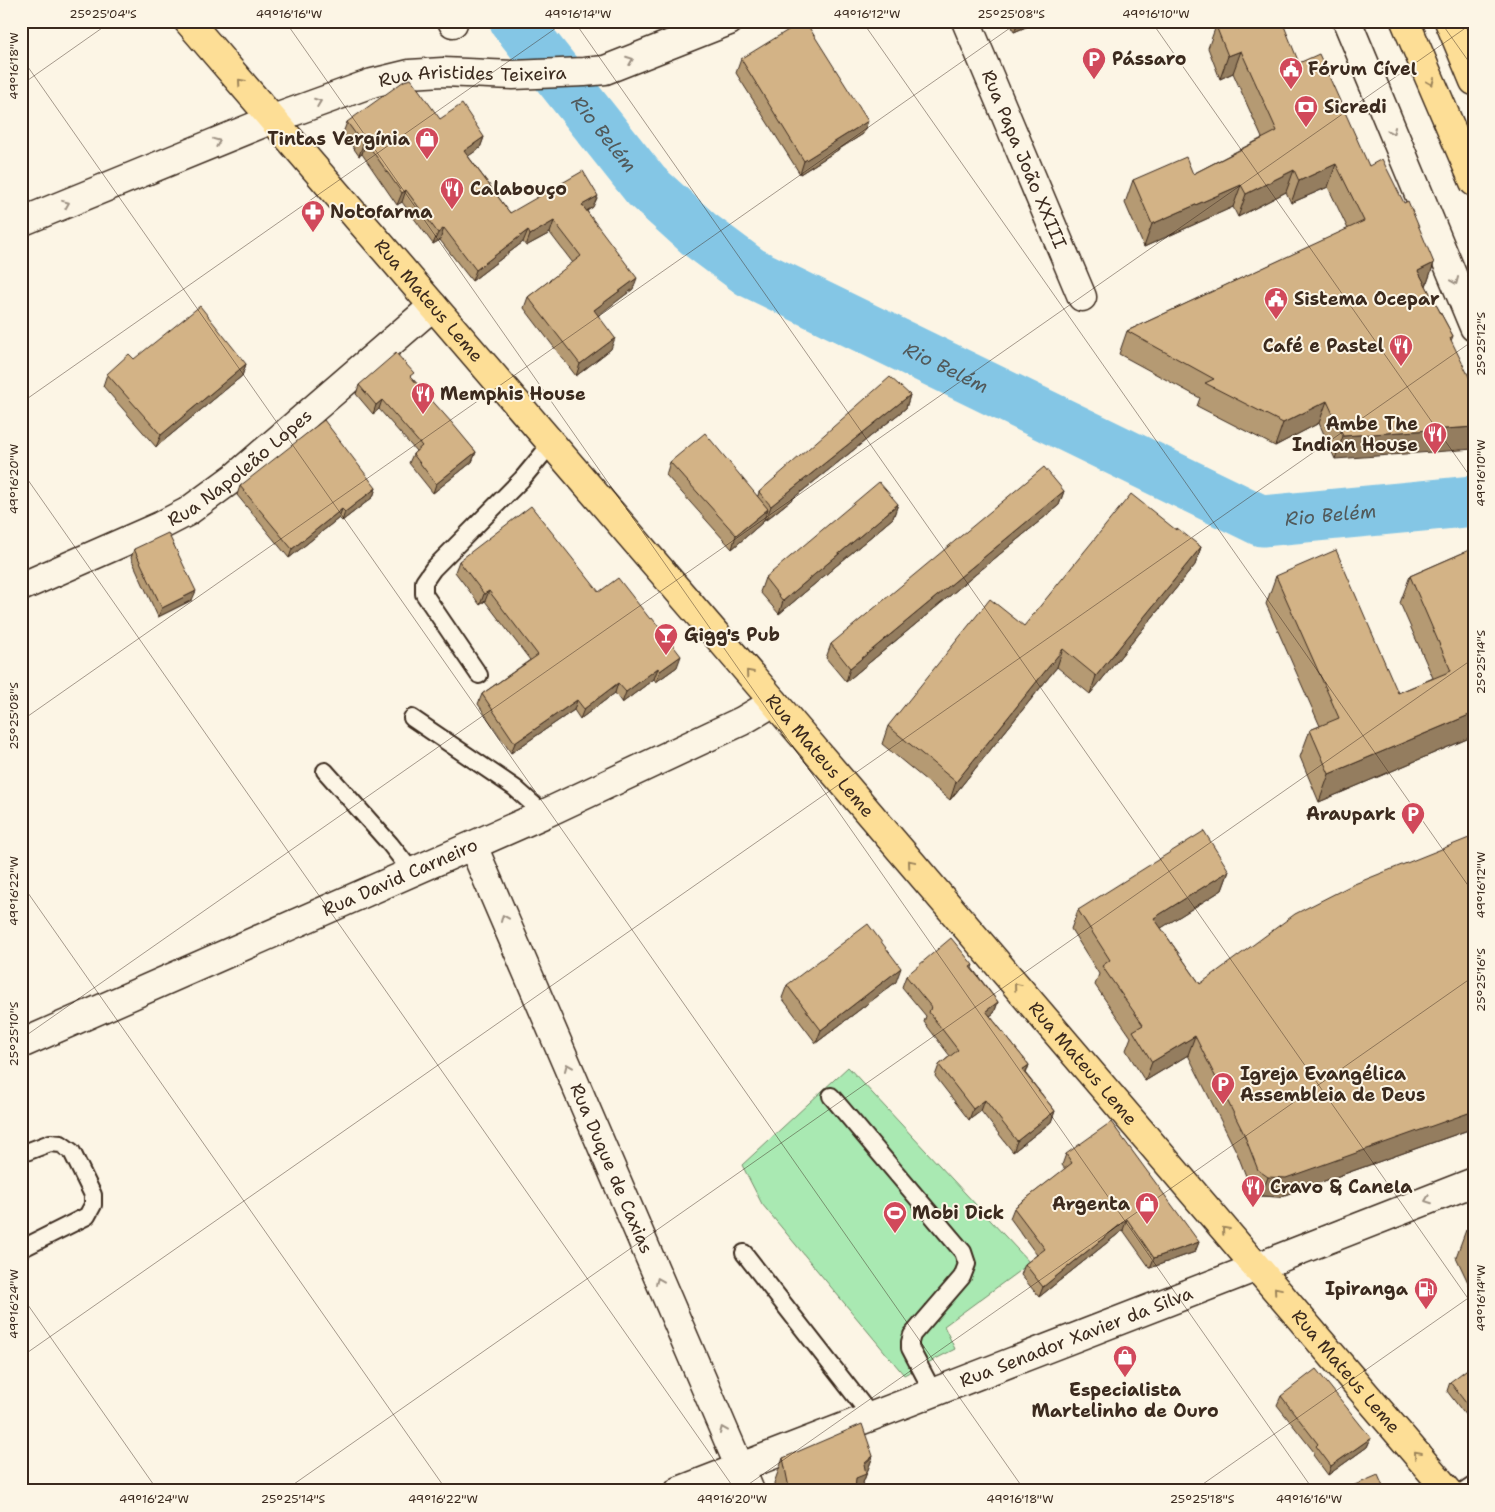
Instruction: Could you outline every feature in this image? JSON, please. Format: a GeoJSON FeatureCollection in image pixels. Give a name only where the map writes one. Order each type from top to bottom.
{"type":"FeatureCollection","features":[{"type":"Feature","properties":{"kind":"main road","name":"Rua Mateus Leme"},"geometry":{"type":"LineString","coordinates":[[188,21],[774,702],[1448,1491]]}},
{"type":"Feature","properties":{"kind":"main road"},"geometry":{"type":"LineString","coordinates":[[1405,21],[1474,182]]}},
{"type":"Feature","properties":{"kind":"main road"},"geometry":{"type":"LineString","coordinates":[[1448,21],[1474,81]]}},
{"type":"Feature","properties":{"kind":"street","name":"Rua Aristides Teixeira"},"geometry":{"type":"LineString","coordinates":[[21,222],[273,119],[372,82],[409,74],[443,72],[513,75],[605,70],[729,21]]}},
{"type":"Feature","properties":{"kind":"street","name":"Rua Papa João XXIII"},"geometry":{"type":"LineString","coordinates":[[966,21],[1082,297]]}},
{"type":"Feature","properties":{"kind":"street"},"geometry":{"type":"LineString","coordinates":[[1346,21],[1474,327]]}},
{"type":"Feature","properties":{"kind":"street","name":"Rua Napoleão Lopes"},"geometry":{"type":"LineString","coordinates":[[21,587],[160,526],[187,512],[236,476],[433,306]]}},
{"type":"Feature","properties":{"kind":"street","name":"Rua David Carneiro"},"geometry":{"type":"LineString","coordinates":[[21,1044],[544,814],[742,721],[774,702]]}},
{"type":"Feature","properties":{"kind":"street","name":"Rua Duque de Caxias"},"geometry":{"type":"LineString","coordinates":[[472,846],[745,1479]]}},
{"type":"Feature","properties":{"kind":"street","name":"Rua Senador Xavier da Silva"},"geometry":{"type":"LineString","coordinates":[[679,1491],[745,1479],[871,1416],[1474,1182]]}},
{"type":"Feature","properties":{"kind":"lane"},"geometry":{"type":"LineString","coordinates":[[479,675],[424,594],[424,582],[433,569],[522,479],[551,444]]}},
{"type":"Feature","properties":{"kind":"lane"},"geometry":{"type":"LineString","coordinates":[[412,718],[515,788],[544,814]]}},
{"type":"Feature","properties":{"kind":"lane"},"geometry":{"type":"LineString","coordinates":[[326,771],[412,872]]}},
{"type":"Feature","properties":{"kind":"lane"},"geometry":{"type":"LineString","coordinates":[[831,1096],[963,1252],[967,1264],[962,1277],[912,1335],[910,1342],[910,1348],[933,1392]]}},
{"type":"Feature","properties":{"kind":"lane"},"geometry":{"type":"LineString","coordinates":[[21,1154],[50,1143],[62,1144],[72,1152],[93,1195],[93,1205],[87,1216],[21,1249]]}},
{"type":"Feature","properties":{"kind":"lane"},"geometry":{"type":"LineString","coordinates":[[744,1252],[871,1416]]}},
{"type":"Feature","properties":{"kind":"lane"},"geometry":{"type":"LineString","coordinates":[[1465,1491],[1474,1485]]}},
{"type":"Feature","properties":{"kind":"green space","name":"Mobi Dick"},"geometry":{"type":"Polygon","coordinates":[[[848,1067],[1030,1263],[944,1326],[955,1349],[904,1375],[762,1204],[742,1165],[848,1067]]]}},
{"type":"Feature","properties":{"kind":"building"},"geometry":{"type":"Polygon","coordinates":[[[805,21],[868,121],[804,161],[741,59],[805,21]]]}},
{"type":"Feature","properties":{"kind":"building"},"geometry":{"type":"Polygon","coordinates":[[[1228,21],[1282,21],[1299,63],[1319,54],[1369,166],[1382,159],[1404,203],[1408,201],[1434,263],[1418,271],[1453,336],[1450,338],[1474,387],[1474,427],[1343,436],[1327,401],[1283,423],[1205,383],[1214,379],[1127,331],[1364,221],[1336,164],[1299,181],[1294,170],[1246,194],[1241,185],[1152,224],[1133,180],[1186,157],[1193,174],[1277,131],[1241,51],[1228,56],[1216,26],[1228,21]]]}},
{"type":"Feature","properties":{"kind":"building"},"geometry":{"type":"Polygon","coordinates":[[[411,79],[440,119],[462,104],[484,137],[464,151],[510,213],[583,171],[598,196],[582,205],[637,278],[594,310],[615,338],[580,364],[528,297],[581,256],[554,221],[530,235],[528,230],[476,270],[444,228],[438,233],[406,190],[402,193],[366,142],[363,144],[347,122],[404,81],[411,79]]]}},
{"type":"Feature","properties":{"kind":"building"},"geometry":{"type":"Polygon","coordinates":[[[200,306],[246,364],[161,435],[107,374],[129,354],[134,359],[200,306]]]}},
{"type":"Feature","properties":{"kind":"building"},"geometry":{"type":"Polygon","coordinates":[[[396,353],[414,373],[410,376],[476,452],[436,484],[413,454],[422,446],[382,400],[376,405],[359,385],[396,353]]]}},
{"type":"Feature","properties":{"kind":"building"},"geometry":{"type":"Polygon","coordinates":[[[890,377],[910,395],[771,506],[759,492],[890,377]]]}},
{"type":"Feature","properties":{"kind":"building"},"geometry":{"type":"Polygon","coordinates":[[[324,420],[376,488],[345,512],[342,509],[292,549],[240,486],[324,420]]]}},
{"type":"Feature","properties":{"kind":"building"},"geometry":{"type":"Polygon","coordinates":[[[705,433],[768,509],[736,535],[670,462],[705,433]]]}},
{"type":"Feature","properties":{"kind":"building"},"geometry":{"type":"Polygon","coordinates":[[[1044,467],[1064,491],[850,668],[831,644],[1044,467]]]}},
{"type":"Feature","properties":{"kind":"building"},"geometry":{"type":"Polygon","coordinates":[[[879,482],[898,504],[783,601],[765,578],[879,482]]]}},
{"type":"Feature","properties":{"kind":"building"},"geometry":{"type":"Polygon","coordinates":[[[1131,494],[1176,530],[1177,528],[1201,547],[1096,676],[1063,649],[956,782],[888,726],[990,599],[1024,626],[1131,494]]]}},
{"type":"Feature","properties":{"kind":"building"},"geometry":{"type":"Polygon","coordinates":[[[531,506],[599,592],[618,578],[681,656],[660,671],[658,668],[626,692],[618,683],[584,709],[577,700],[515,743],[482,694],[538,655],[489,591],[484,594],[459,561],[531,506]]]}},
{"type":"Feature","properties":{"kind":"building"},"geometry":{"type":"Polygon","coordinates":[[[168,533],[196,591],[162,608],[134,549],[168,533]]]}},
{"type":"Feature","properties":{"kind":"building"},"geometry":{"type":"Polygon","coordinates":[[[1474,548],[1474,713],[1329,774],[1310,730],[1339,718],[1276,576],[1336,550],[1398,693],[1451,671],[1410,576],[1474,548]]]}},
{"type":"Feature","properties":{"kind":"building"},"geometry":{"type":"Polygon","coordinates":[[[1204,831],[1229,871],[1154,918],[1200,984],[1295,914],[1352,885],[1474,836],[1474,1111],[1286,1178],[1268,1177],[1258,1170],[1244,1134],[1195,1036],[1152,1062],[1133,1031],[1143,1025],[1102,966],[1110,960],[1078,910],[1204,831]]]}},
{"type":"Feature","properties":{"kind":"building"},"geometry":{"type":"Polygon","coordinates":[[[868,924],[901,968],[821,1030],[787,985],[868,924]]]}},
{"type":"Feature","properties":{"kind":"building"},"geometry":{"type":"Polygon","coordinates":[[[951,938],[973,965],[970,967],[998,1002],[986,1011],[1029,1065],[1022,1070],[1055,1111],[1017,1141],[985,1100],[973,1109],[939,1065],[958,1050],[928,1011],[932,1008],[906,976],[951,938]]]}},
{"type":"Feature","properties":{"kind":"building"},"geometry":{"type":"Polygon","coordinates":[[[1111,1122],[1199,1242],[1154,1258],[1127,1219],[1043,1287],[1025,1264],[1045,1249],[1014,1208],[1072,1163],[1066,1154],[1111,1122]]]}},
{"type":"Feature","properties":{"kind":"building"},"geometry":{"type":"Polygon","coordinates":[[[1474,1227],[1474,1247],[1466,1230],[1474,1227]]]}},
{"type":"Feature","properties":{"kind":"building"},"geometry":{"type":"Polygon","coordinates":[[[1474,1364],[1474,1404],[1469,1407],[1450,1382],[1474,1364]]]}},
{"type":"Feature","properties":{"kind":"building"},"geometry":{"type":"Polygon","coordinates":[[[1316,1369],[1371,1438],[1331,1466],[1316,1446],[1318,1444],[1281,1396],[1316,1369]]]}},
{"type":"Feature","properties":{"kind":"building"},"geometry":{"type":"Polygon","coordinates":[[[862,1424],[873,1456],[864,1464],[866,1474],[856,1478],[855,1491],[791,1491],[783,1458],[862,1424]]]}},
{"type":"Feature","properties":{"kind":"building"},"geometry":{"type":"Polygon","coordinates":[[[1378,1475],[1385,1491],[1341,1491],[1378,1475]]]}},
{"type":"Feature","properties":{"kind":"waterway","name":"Rio Belém"},"geometry":{"type":"LineString","coordinates":[[515,21],[646,186],[699,234],[750,272],[1262,521],[1474,501]]}},
{"type":"Feature","properties":{"kind":"place","name":"Pássaro"},"geometry":{"type":"Point","coordinates":[1094,80]}},
{"type":"Feature","properties":{"kind":"place","name":"Fórum Cível"},"geometry":{"type":"Point","coordinates":[1291,90]}},
{"type":"Feature","properties":{"kind":"place","name":"Sicredi"},"geometry":{"type":"Point","coordinates":[1306,128]}},
{"type":"Feature","properties":{"kind":"place","name":"Tintas Vergínia"},"geometry":{"type":"Point","coordinates":[427,160]}},
{"type":"Feature","properties":{"kind":"place","name":"Calabouço"},"geometry":{"type":"Point","coordinates":[452,210]}},
{"type":"Feature","properties":{"kind":"place","name":"Notofarma"},"geometry":{"type":"Point","coordinates":[313,233]}},
{"type":"Feature","properties":{"kind":"place","name":"Sistema Ocepar"},"geometry":{"type":"Point","coordinates":[1276,320]}},
{"type":"Feature","properties":{"kind":"place","name":"Café e Pastel"},"geometry":{"type":"Point","coordinates":[1401,367]}},
{"type":"Feature","properties":{"kind":"place","name":"Memphis House"},"geometry":{"type":"Point","coordinates":[423,415]}},
{"type":"Feature","properties":{"kind":"place","name":"Ambe The Indian House"},"geometry":{"type":"Point","coordinates":[1435,455]}},
{"type":"Feature","properties":{"kind":"place","name":"Gigg's Pub"},"geometry":{"type":"Point","coordinates":[666,656]}},
{"type":"Feature","properties":{"kind":"place","name":"Araupark"},"geometry":{"type":"Point","coordinates":[1413,835]}},
{"type":"Feature","properties":{"kind":"place","name":"Igreja Evangélica Assembleia de Deus"},"geometry":{"type":"Point","coordinates":[1223,1105]}},
{"type":"Feature","properties":{"kind":"place","name":"Cravo & Canela"},"geometry":{"type":"Point","coordinates":[1253,1208]}},
{"type":"Feature","properties":{"kind":"place","name":"Argenta"},"geometry":{"type":"Point","coordinates":[1147,1225]}},
{"type":"Feature","properties":{"kind":"place","name":"Mobi Dick"},"geometry":{"type":"Point","coordinates":[895,1234]}},
{"type":"Feature","properties":{"kind":"place","name":"Ipiranga"},"geometry":{"type":"Point","coordinates":[1426,1310]}},
{"type":"Feature","properties":{"kind":"place","name":"Especialista Martelinho de Ouro"},"geometry":{"type":"Point","coordinates":[1125,1378]}}]}
